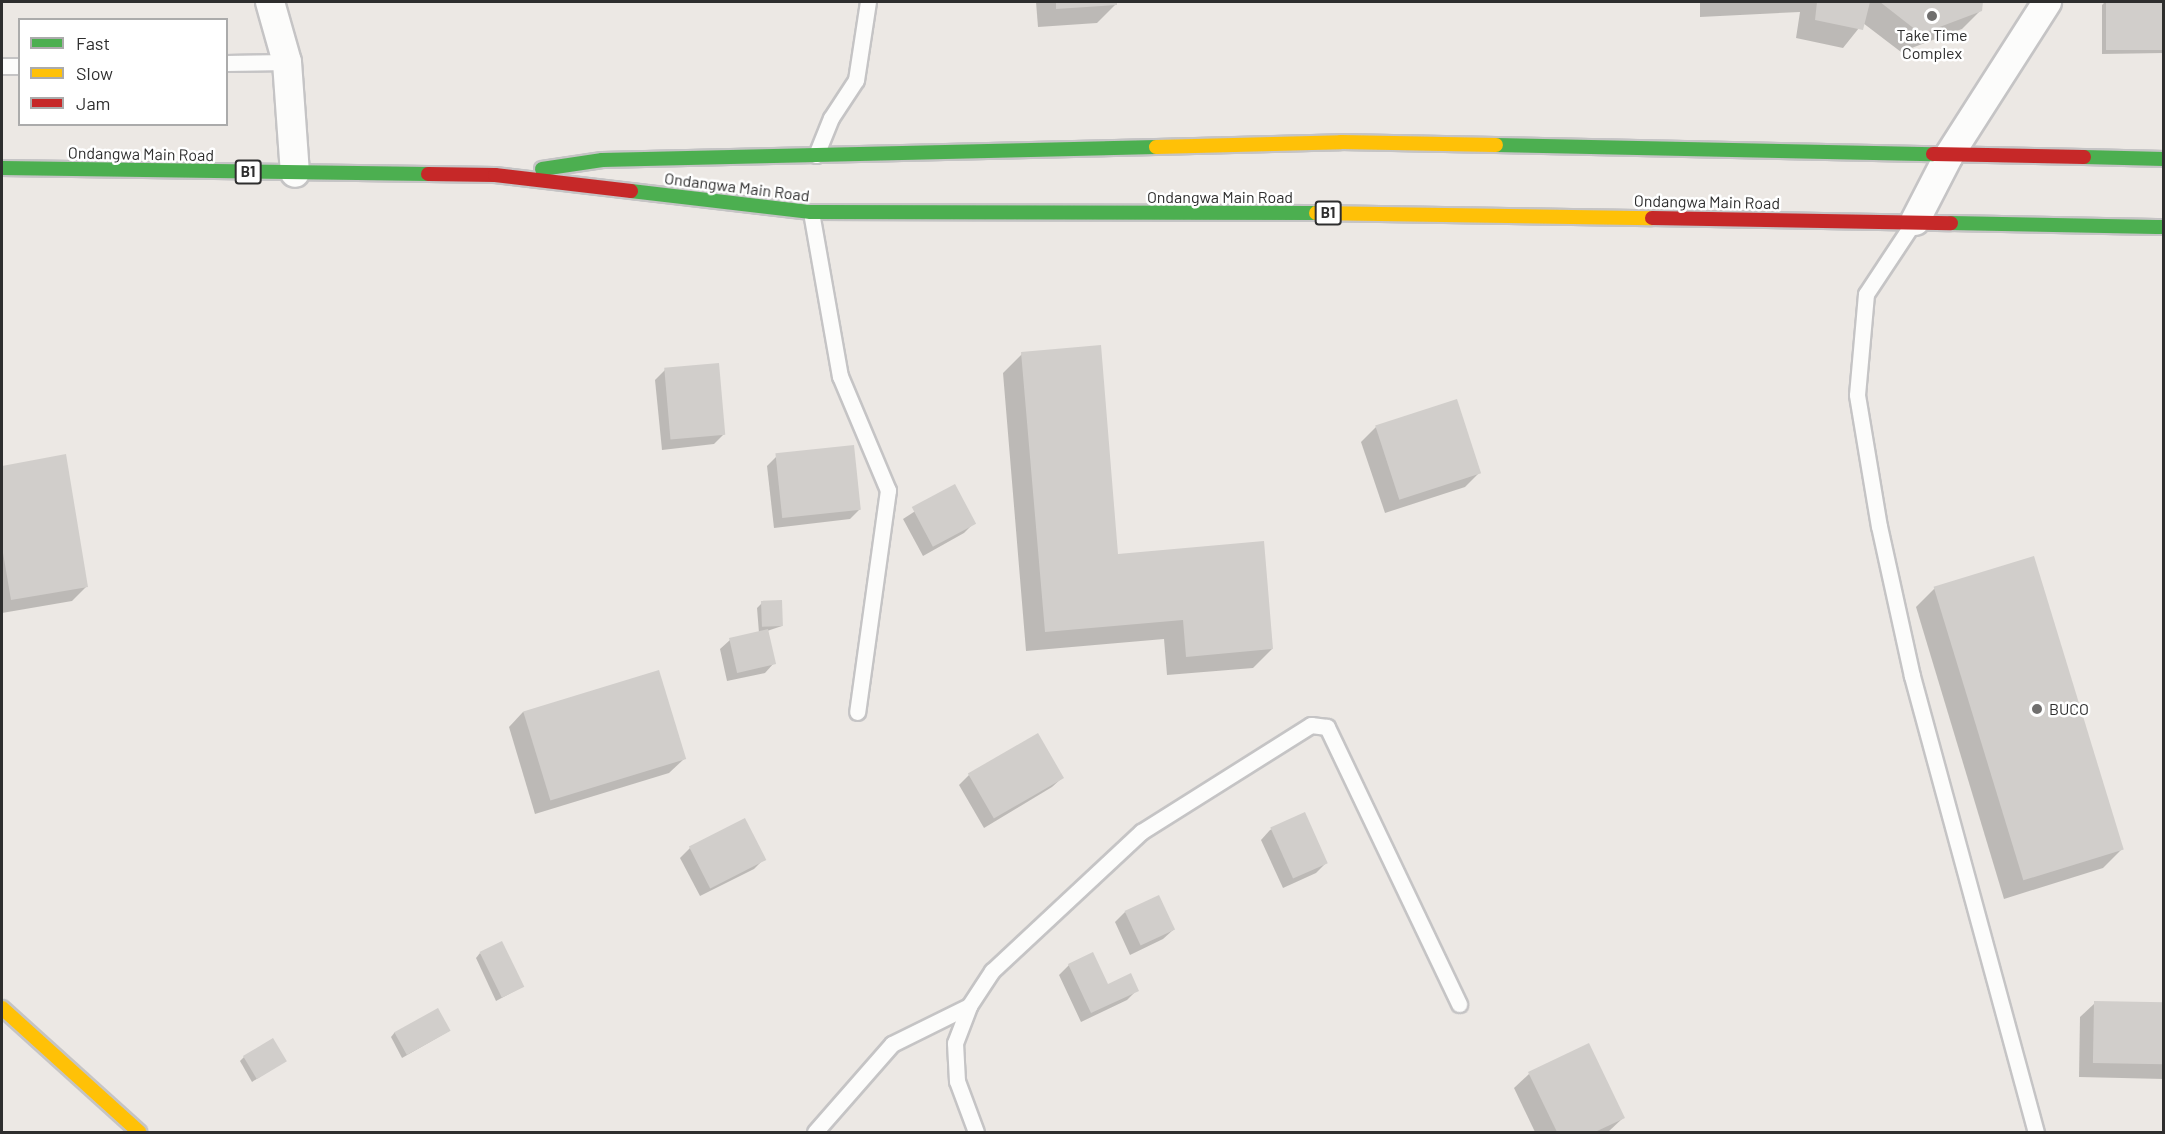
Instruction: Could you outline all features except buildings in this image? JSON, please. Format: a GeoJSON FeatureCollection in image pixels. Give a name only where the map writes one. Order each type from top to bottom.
{"type":"FeatureCollection","features":[{"type":"Feature","properties":{"kind":"main road","name":"Ondangwa Main Road"},"geometry":{"type":"LineString","coordinates":[[495,175],[602,160],[1341,142],[1948,157],[2163,159]]}},
{"type":"Feature","properties":{"kind":"main road","name":"Ondangwa Main Road"},"geometry":{"type":"LineString","coordinates":[[2,168],[495,175],[811,212],[1915,221],[2163,227]]}},
{"type":"Feature","properties":{"kind":"main road"},"geometry":{"type":"LineString","coordinates":[[2,1008],[139,1132]]}},
{"type":"Feature","properties":{"kind":"street"},"geometry":{"type":"LineString","coordinates":[[270,2],[287,63],[295,173]]}},
{"type":"Feature","properties":{"kind":"street"},"geometry":{"type":"LineString","coordinates":[[1915,221],[1948,157],[2048,2]]}},
{"type":"Feature","properties":{"kind":"lane"},"geometry":{"type":"LineString","coordinates":[[816,155],[831,117],[856,80],[868,2]]}},
{"type":"Feature","properties":{"kind":"lane"},"geometry":{"type":"LineString","coordinates":[[228,63],[287,63]]}},
{"type":"Feature","properties":{"kind":"lane"},"geometry":{"type":"LineString","coordinates":[[2,66],[18,66]]}},
{"type":"Feature","properties":{"kind":"lane"},"geometry":{"type":"LineString","coordinates":[[811,212],[840,376],[888,490],[857,712]]}},
{"type":"Feature","properties":{"kind":"lane"},"geometry":{"type":"LineString","coordinates":[[1915,221],[1866,294],[1857,395],[1879,526],[1912,676],[2036,1132]]}},
{"type":"Feature","properties":{"kind":"lane"},"geometry":{"type":"LineString","coordinates":[[976,1132],[957,1081],[955,1043],[969,1006],[992,971],[1141,832],[1320,723],[1327,727],[1459,1004]]}},
{"type":"Feature","properties":{"kind":"lane"},"geometry":{"type":"LineString","coordinates":[[815,1132],[892,1044],[969,1006]]}},
{"type":"Feature","properties":{"kind":"traffic: fast"},"geometry":{"type":"LineString","coordinates":[[1496,145],[1933,154]]}},
{"type":"Feature","properties":{"kind":"traffic: fast"},"geometry":{"type":"LineString","coordinates":[[542,169],[602,160],[1156,147]]}},
{"type":"Feature","properties":{"kind":"traffic: fast"},"geometry":{"type":"LineString","coordinates":[[2084,157],[2164,159]]}},
{"type":"Feature","properties":{"kind":"traffic: fast"},"geometry":{"type":"LineString","coordinates":[[2,168],[428,174]]}},
{"type":"Feature","properties":{"kind":"traffic: fast"},"geometry":{"type":"LineString","coordinates":[[631,191],[811,212],[1316,213]]}},
{"type":"Feature","properties":{"kind":"traffic: fast"},"geometry":{"type":"LineString","coordinates":[[1951,223],[2164,227]]}},
{"type":"Feature","properties":{"kind":"traffic: slow"},"geometry":{"type":"LineString","coordinates":[[1156,147],[1341,142],[1496,145]]}},
{"type":"Feature","properties":{"kind":"traffic: slow"},"geometry":{"type":"LineString","coordinates":[[1316,213],[1652,218]]}},
{"type":"Feature","properties":{"kind":"traffic: slow"},"geometry":{"type":"LineString","coordinates":[[2,1008],[139,1132]]}},
{"type":"Feature","properties":{"kind":"traffic: jam"},"geometry":{"type":"LineString","coordinates":[[1933,154],[2084,157]]}},
{"type":"Feature","properties":{"kind":"traffic: jam"},"geometry":{"type":"LineString","coordinates":[[428,174],[495,175],[631,191]]}},
{"type":"Feature","properties":{"kind":"traffic: jam"},"geometry":{"type":"LineString","coordinates":[[1652,218],[1951,223]]}},
{"type":"Feature","properties":{"kind":"place","name":"Take Time Complex"},"geometry":{"type":"Point","coordinates":[1932,16]}},
{"type":"Feature","properties":{"kind":"place","name":"BUCO"},"geometry":{"type":"Point","coordinates":[2037,709]}}]}
